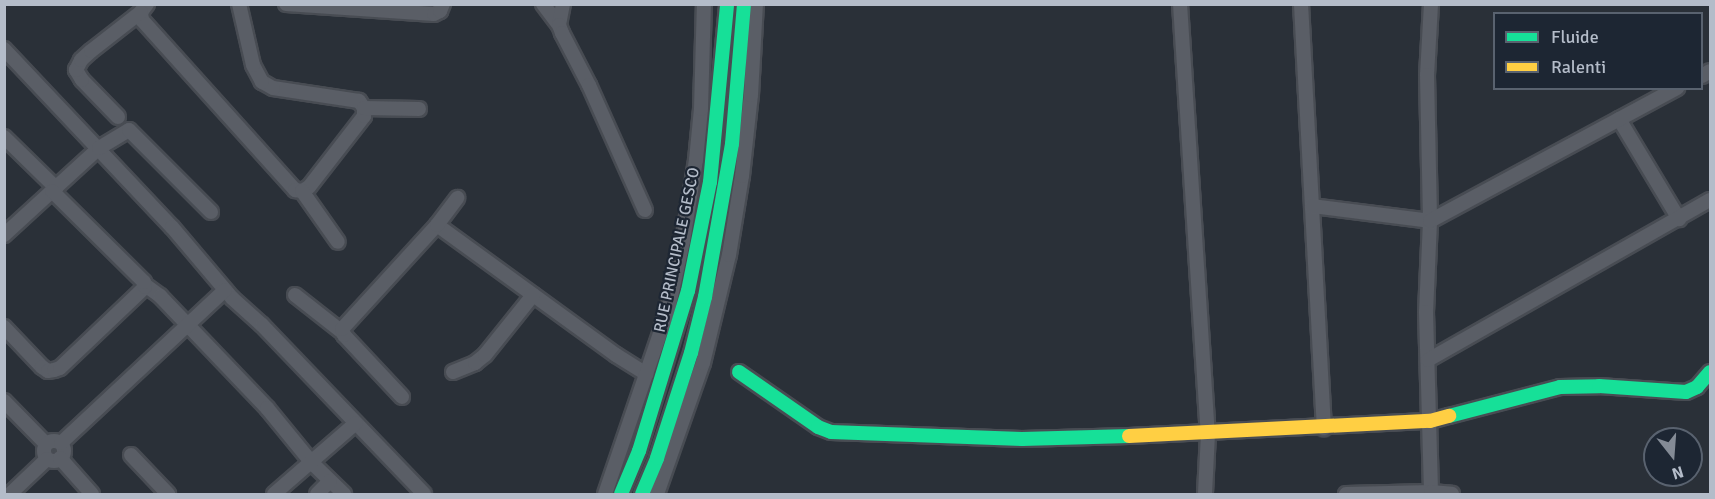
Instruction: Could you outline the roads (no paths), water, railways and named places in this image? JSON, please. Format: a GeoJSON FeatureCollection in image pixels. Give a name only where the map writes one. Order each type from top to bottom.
{"type":"FeatureCollection","features":[{"type":"Feature","properties":{"kind":"main road","name":"RUE PRINCIPALE GESCO"},"geometry":{"type":"LineString","coordinates":[[621,495],[639,451],[688,291],[710,182],[727,4]]}},
{"type":"Feature","properties":{"kind":"main road","name":"RUE PRINCIPALE GESCO"},"geometry":{"type":"LineString","coordinates":[[642,495],[660,448],[705,297],[732,144],[744,4]]}},
{"type":"Feature","properties":{"kind":"main road"},"geometry":{"type":"LineString","coordinates":[[739,372],[818,427],[848,434],[1022,439],[1208,434],[1430,421],[1509,398],[1560,387],[1599,386],[1686,392],[1697,387],[1710,372]]}},
{"type":"Feature","properties":{"kind":"street"},"geometry":{"type":"LineString","coordinates":[[144,8],[142,20],[295,190],[302,191],[309,187],[364,116],[364,108],[359,101],[273,88],[261,82],[253,65],[239,4]]}},
{"type":"Feature","properties":{"kind":"street"},"geometry":{"type":"LineString","coordinates":[[286,4],[434,14],[440,11],[443,4]]}},
{"type":"Feature","properties":{"kind":"street"},"geometry":{"type":"LineString","coordinates":[[543,4],[559,25],[645,210]]}},
{"type":"Feature","properties":{"kind":"street"},"geometry":{"type":"LineString","coordinates":[[559,25],[563,4]]}},
{"type":"Feature","properties":{"kind":"street"},"geometry":{"type":"LineString","coordinates":[[605,495],[668,309],[696,160],[701,109],[704,4]]}},
{"type":"Feature","properties":{"kind":"street"},"geometry":{"type":"LineString","coordinates":[[657,495],[703,363],[729,255],[745,153],[756,4]]}},
{"type":"Feature","properties":{"kind":"street"},"geometry":{"type":"LineString","coordinates":[[1180,4],[1191,208],[1208,434],[1205,495]]}},
{"type":"Feature","properties":{"kind":"street"},"geometry":{"type":"LineString","coordinates":[[1301,4],[1324,428]]}},
{"type":"Feature","properties":{"kind":"street"},"geometry":{"type":"LineString","coordinates":[[1431,4],[1428,35],[1426,138],[1431,221],[1426,312],[1431,492]]}},
{"type":"Feature","properties":{"kind":"street"},"geometry":{"type":"LineString","coordinates":[[118,117],[82,80],[76,70],[81,60],[144,8]]}},
{"type":"Feature","properties":{"kind":"street"},"geometry":{"type":"LineString","coordinates":[[4,49],[99,148],[225,290],[424,495]]}},
{"type":"Feature","properties":{"kind":"street"},"geometry":{"type":"LineString","coordinates":[[1311,206],[1431,221],[1673,90]]}},
{"type":"Feature","properties":{"kind":"street"},"geometry":{"type":"LineString","coordinates":[[364,108],[419,109]]}},
{"type":"Feature","properties":{"kind":"street"},"geometry":{"type":"LineString","coordinates":[[1619,119],[1679,219]]}},
{"type":"Feature","properties":{"kind":"street"},"geometry":{"type":"LineString","coordinates":[[4,235],[99,148],[124,130],[133,132],[211,212]]}},
{"type":"Feature","properties":{"kind":"street"},"geometry":{"type":"LineString","coordinates":[[4,137],[145,285],[160,296],[267,408],[312,463],[344,495]]}},
{"type":"Feature","properties":{"kind":"street"},"geometry":{"type":"LineString","coordinates":[[302,191],[338,242]]}},
{"type":"Feature","properties":{"kind":"street"},"geometry":{"type":"LineString","coordinates":[[342,332],[437,225],[457,198]]}},
{"type":"Feature","properties":{"kind":"street"},"geometry":{"type":"LineString","coordinates":[[1428,360],[1708,205]]}},
{"type":"Feature","properties":{"kind":"street"},"geometry":{"type":"LineString","coordinates":[[437,225],[647,375]]}},
{"type":"Feature","properties":{"kind":"street"},"geometry":{"type":"LineString","coordinates":[[4,327],[42,367],[54,370],[60,368],[145,285]]}},
{"type":"Feature","properties":{"kind":"street"},"geometry":{"type":"LineString","coordinates":[[61,443],[225,290]]}},
{"type":"Feature","properties":{"kind":"street"},"geometry":{"type":"LineString","coordinates":[[295,295],[342,332],[402,398]]}},
{"type":"Feature","properties":{"kind":"street"},"geometry":{"type":"LineString","coordinates":[[453,372],[475,363],[485,355],[533,295]]}},
{"type":"Feature","properties":{"kind":"street"},"geometry":{"type":"LineString","coordinates":[[4,401],[46,444]]}},
{"type":"Feature","properties":{"kind":"street"},"geometry":{"type":"LineString","coordinates":[[274,495],[356,423]]}},
{"type":"Feature","properties":{"kind":"street"},"geometry":{"type":"LineString","coordinates":[[46,444],[53,441],[61,443]]}},
{"type":"Feature","properties":{"kind":"street"},"geometry":{"type":"LineString","coordinates":[[10,495],[64,451],[61,443]]}},
{"type":"Feature","properties":{"kind":"street"},"geometry":{"type":"LineString","coordinates":[[46,444],[44,453],[54,458],[92,495]]}},
{"type":"Feature","properties":{"kind":"street"},"geometry":{"type":"LineString","coordinates":[[131,455],[168,495]]}},
{"type":"Feature","properties":{"kind":"street"},"geometry":{"type":"LineString","coordinates":[[317,495],[330,481]]}},
{"type":"Feature","properties":{"kind":"street"},"geometry":{"type":"LineString","coordinates":[[1346,495],[1431,492],[1452,495]]}}]}
